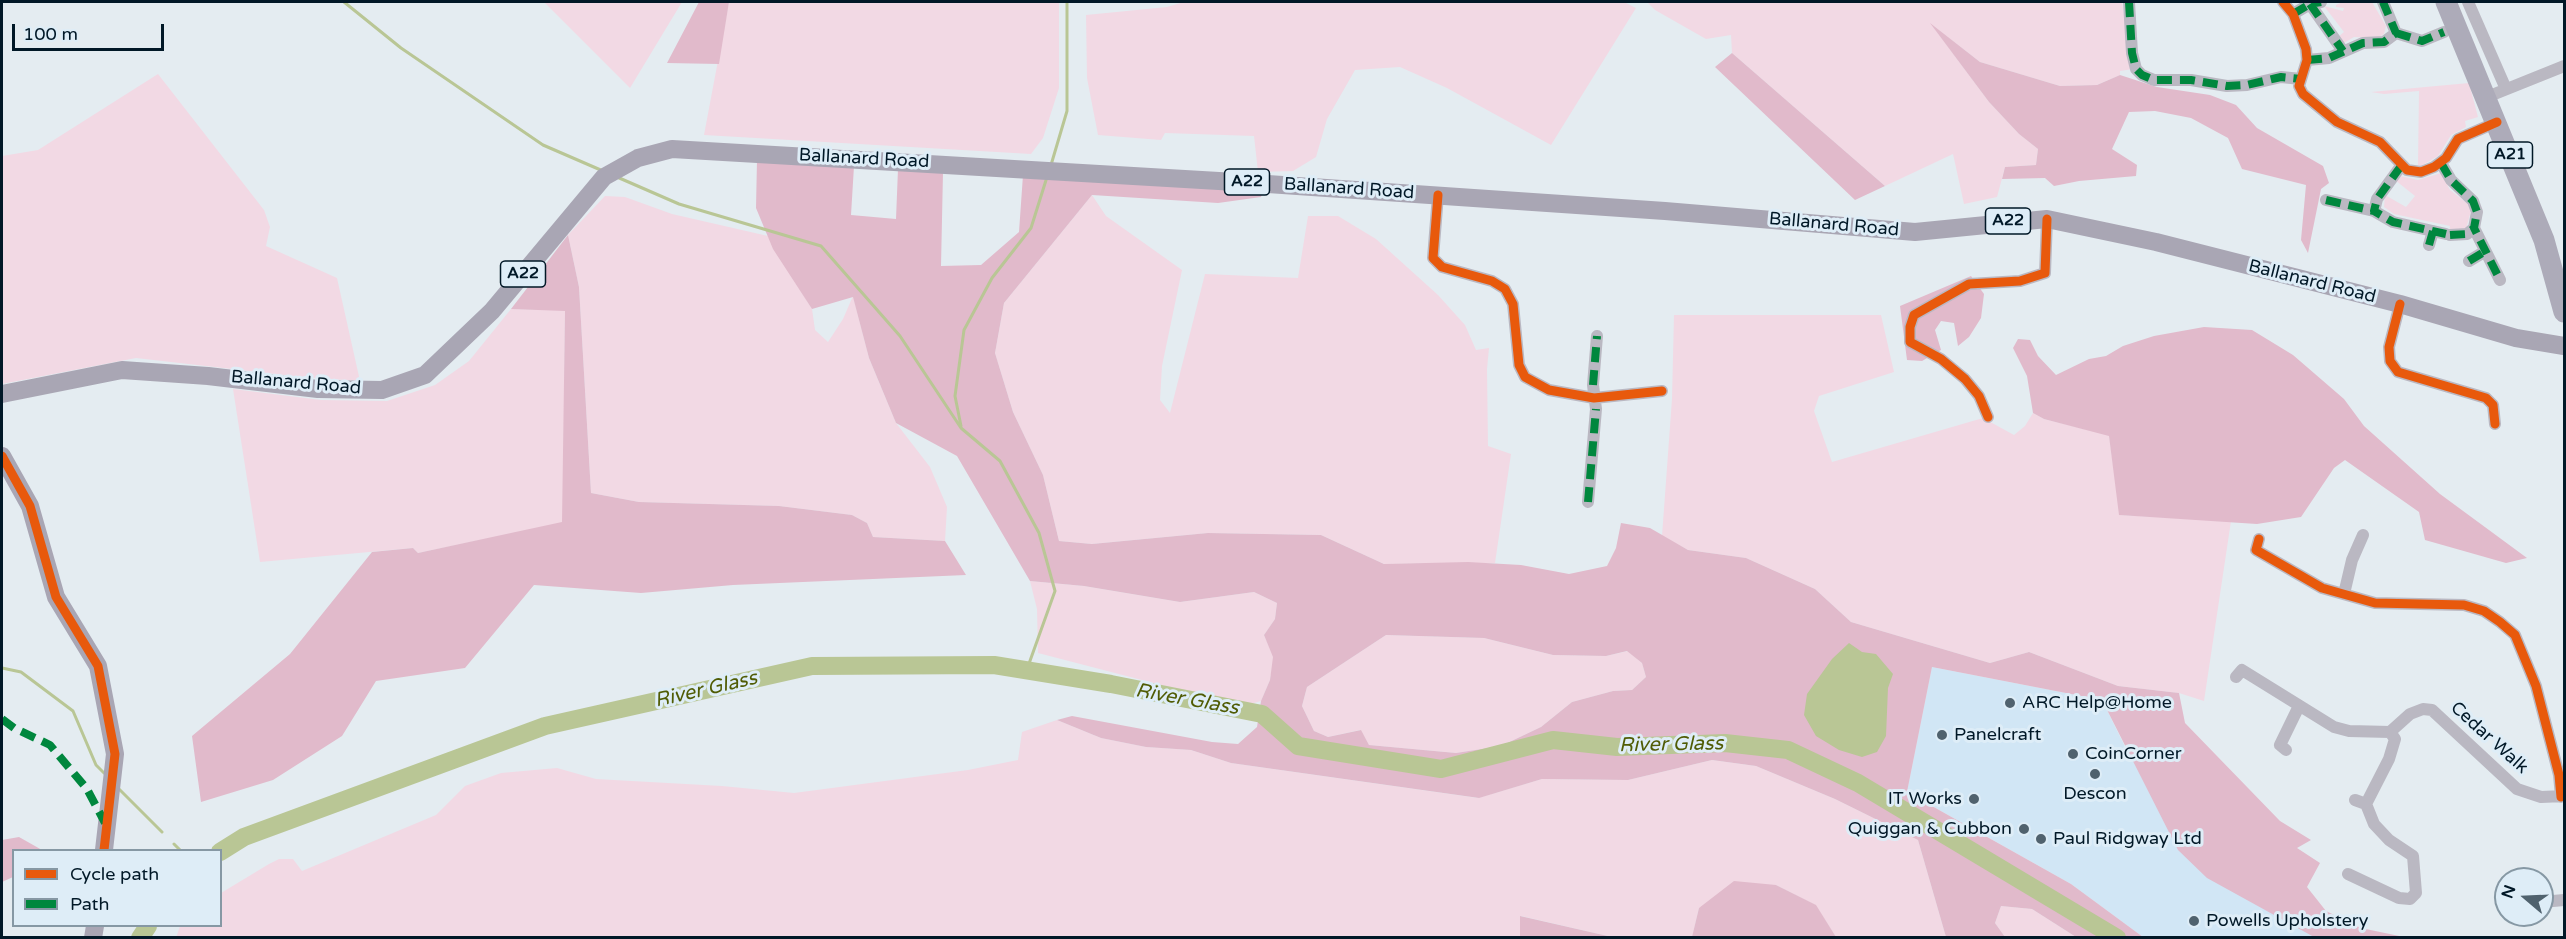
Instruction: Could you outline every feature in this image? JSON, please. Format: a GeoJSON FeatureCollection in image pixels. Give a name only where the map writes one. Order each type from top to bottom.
{"type":"FeatureCollection","features":[{"type":"Feature","properties":{"kind":"highway","name":"A21"},"geometry":{"type":"LineString","coordinates":[[2446,2],[2496,93],[2497,122],[2544,240],[2565,312]]}},
{"type":"Feature","properties":{"kind":"main road","name":"Ballanard Road"},"geometry":{"type":"LineString","coordinates":[[2,394],[122,370],[208,376],[318,389],[382,390],[425,375],[492,310],[604,177],[638,158],[672,149],[1438,195],[1915,232],[2047,219],[2156,242],[2400,304],[2516,338],[2565,346]]}},
{"type":"Feature","properties":{"kind":"main road"},"geometry":{"type":"LineString","coordinates":[[2,456],[30,506],[56,597],[98,666],[115,754],[104,849]]}},
{"type":"Feature","properties":{"kind":"street"},"geometry":{"type":"LineString","coordinates":[[2129,2],[2132,53],[2136,69],[2142,75],[2154,80],[2191,80],[2227,86],[2247,85],[2281,77],[2301,79]]}},
{"type":"Feature","properties":{"kind":"street"},"geometry":{"type":"LineString","coordinates":[[2283,2],[2293,14],[2307,60],[2299,86],[2303,94],[2337,122],[2380,142],[2402,166],[2414,173],[2441,163],[2458,139],[2497,122]]}},
{"type":"Feature","properties":{"kind":"street"},"geometry":{"type":"LineString","coordinates":[[2383,2],[2396,33]]}},
{"type":"Feature","properties":{"kind":"street"},"geometry":{"type":"LineString","coordinates":[[2468,2],[2496,93],[2565,66]]}},
{"type":"Feature","properties":{"kind":"street"},"geometry":{"type":"LineString","coordinates":[[2293,14],[2315,3],[2343,51]]}},
{"type":"Feature","properties":{"kind":"street"},"geometry":{"type":"LineString","coordinates":[[2307,60],[2329,58],[2363,43],[2384,42],[2396,33]]}},
{"type":"Feature","properties":{"kind":"street"},"geometry":{"type":"LineString","coordinates":[[2396,33],[2422,41],[2437,33]]}},
{"type":"Feature","properties":{"kind":"street"},"geometry":{"type":"LineString","coordinates":[[2326,200],[2374,211],[2393,222],[2448,234],[2467,234],[2474,228],[2477,212],[2473,201],[2451,180],[2441,163]]}},
{"type":"Feature","properties":{"kind":"street"},"geometry":{"type":"LineString","coordinates":[[2374,211],[2377,199],[2402,166]]}},
{"type":"Feature","properties":{"kind":"street"},"geometry":{"type":"LineString","coordinates":[[1438,195],[1433,258],[1442,267],[1492,281],[1505,290],[1513,304],[1519,366],[1525,377],[1549,390],[1594,398],[1662,391]]}},
{"type":"Feature","properties":{"kind":"street"},"geometry":{"type":"LineString","coordinates":[[1988,417],[1979,396],[1952,366],[1910,342],[1910,327],[1914,315],[1969,284],[2019,281],[2045,273],[2047,219]]}},
{"type":"Feature","properties":{"kind":"street"},"geometry":{"type":"LineString","coordinates":[[2474,228],[2500,280]]}},
{"type":"Feature","properties":{"kind":"street"},"geometry":{"type":"LineString","coordinates":[[2429,245],[2433,231]]}},
{"type":"Feature","properties":{"kind":"street"},"geometry":{"type":"LineString","coordinates":[[2469,261],[2484,252]]}},
{"type":"Feature","properties":{"kind":"street"},"geometry":{"type":"LineString","coordinates":[[2400,304],[2389,347],[2390,361],[2398,372],[2486,398],[2493,405],[2495,424]]}},
{"type":"Feature","properties":{"kind":"street"},"geometry":{"type":"LineString","coordinates":[[1588,502],[1596,409],[1594,398],[1597,336]]}},
{"type":"Feature","properties":{"kind":"street"},"geometry":{"type":"LineString","coordinates":[[2344,594],[2352,560],[2363,535]]}},
{"type":"Feature","properties":{"kind":"street"},"geometry":{"type":"LineString","coordinates":[[2259,539],[2256,550],[2322,588],[2396,605],[2464,604],[2484,611],[2515,635],[2536,686],[2563,796]]}},
{"type":"Feature","properties":{"kind":"street"},"geometry":{"type":"LineString","coordinates":[[2236,677],[2242,670],[2334,727],[2349,731],[2390,732],[2395,739],[2389,759],[2360,802],[2374,824],[2389,840],[2419,856],[2416,893],[2410,899],[2382,892],[2348,874]]}},
{"type":"Feature","properties":{"kind":"street"},"geometry":{"type":"LineString","coordinates":[[2280,746],[2299,706]]}},
{"type":"Feature","properties":{"kind":"street","name":"Cedar Walk"},"geometry":{"type":"LineString","coordinates":[[2390,732],[2410,714],[2423,709],[2432,710],[2517,789],[2541,797],[2563,796]]}},
{"type":"Feature","properties":{"kind":"shaded area"},"geometry":{"type":"Polygon","coordinates":[[[544,2],[682,2],[630,88],[544,2]]]}},
{"type":"Feature","properties":{"kind":"shaded area"},"geometry":{"type":"Polygon","coordinates":[[[699,2],[729,2],[719,64],[667,63],[699,2]]]}},
{"type":"Feature","properties":{"kind":"shaded area"},"geometry":{"type":"Polygon","coordinates":[[[729,2],[1059,2],[1059,88],[1043,138],[1031,154],[704,135],[729,2]]]}},
{"type":"Feature","properties":{"kind":"shaded area"},"geometry":{"type":"Polygon","coordinates":[[[1184,2],[1624,2],[1636,8],[1551,145],[1447,88],[1400,67],[1355,70],[1327,119],[1316,157],[1293,171],[1258,172],[1254,136],[1165,133],[1161,140],[1098,135],[1087,78],[1086,15],[1167,7],[1184,2]]]}},
{"type":"Feature","properties":{"kind":"shaded area"},"geometry":{"type":"Polygon","coordinates":[[[1647,2],[2122,2],[2133,69],[2120,71],[2120,75],[2097,85],[2060,86],[1980,62],[1932,25],[1989,102],[2019,134],[2038,149],[2036,165],[2005,167],[1997,197],[1964,204],[1953,154],[1885,186],[1732,53],[1731,35],[1706,39],[1655,10],[1647,2]]]}},
{"type":"Feature","properties":{"kind":"shaded area"},"geometry":{"type":"Polygon","coordinates":[[[2342,2],[2372,2],[2386,26],[2384,34],[2378,38],[2354,37],[2344,43],[2338,37],[2344,32],[2324,6],[2343,11],[2344,8],[2336,7],[2342,2]]]}},
{"type":"Feature","properties":{"kind":"shaded area"},"geometry":{"type":"Polygon","coordinates":[[[1930,23],[1980,62],[2060,86],[2097,85],[2120,75],[2157,87],[2210,95],[2236,105],[2257,128],[2323,166],[2329,183],[2321,189],[2308,253],[2301,240],[2306,185],[2242,169],[2228,138],[2191,118],[2155,111],[2129,112],[2112,149],[2137,165],[2136,176],[2079,181],[2054,186],[2045,178],[2002,179],[2005,167],[2036,165],[2038,149],[2019,134],[1989,102],[1930,23]]]}},
{"type":"Feature","properties":{"kind":"shaded area"},"geometry":{"type":"Polygon","coordinates":[[[1732,53],[1885,186],[1855,200],[1715,67],[1732,53]]]}},
{"type":"Feature","properties":{"kind":"shaded area"},"geometry":{"type":"Polygon","coordinates":[[[158,74],[264,210],[270,227],[266,246],[337,278],[360,381],[302,377],[136,358],[2,384],[2,156],[38,150],[158,74]]]}},
{"type":"Feature","properties":{"kind":"shaded area"},"geometry":{"type":"Polygon","coordinates":[[[2469,83],[2478,117],[2465,121],[2466,127],[2451,135],[2438,156],[2421,166],[2418,165],[2419,91],[2384,94],[2371,92],[2469,83]]]}},
{"type":"Feature","properties":{"kind":"shaded area"},"geometry":{"type":"Polygon","coordinates":[[[757,160],[854,166],[851,215],[896,219],[898,169],[943,172],[941,266],[981,265],[1019,232],[1023,175],[1263,191],[1261,197],[1218,203],[1092,195],[1004,303],[995,353],[1013,412],[1043,475],[1059,541],[1092,544],[1208,533],[1321,535],[1384,564],[1468,562],[1521,565],[1569,574],[1607,566],[1616,548],[1621,523],[1650,528],[1688,550],[1746,558],[1815,589],[1851,622],[1990,663],[2029,652],[2118,686],[2179,693],[2185,723],[2280,821],[2311,840],[2297,848],[2320,863],[2307,887],[2326,911],[2361,928],[2404,937],[2314,937],[2207,878],[2178,850],[2102,700],[1932,667],[1907,792],[2071,884],[2143,937],[2076,937],[2032,909],[2001,906],[1995,923],[2005,937],[1946,937],[1918,840],[1835,799],[1756,766],[1712,760],[1628,780],[1542,779],[1479,798],[1231,763],[1191,750],[1146,747],[1101,738],[1057,720],[1072,716],[1212,742],[1238,744],[1257,727],[1261,701],[1270,680],[1273,657],[1264,635],[1275,619],[1277,603],[1254,592],[1180,602],[1084,586],[1030,581],[957,456],[896,423],[869,358],[853,297],[812,309],[773,249],[756,208],[757,160]],[[1386,635],[1307,687],[1302,706],[1314,731],[1328,737],[1361,730],[1369,745],[1456,753],[1501,746],[1541,727],[1572,702],[1613,691],[1632,690],[1646,677],[1642,663],[1627,651],[1606,656],[1553,655],[1484,638],[1386,635]]]}},
{"type":"Feature","properties":{"kind":"shaded area"},"geometry":{"type":"Polygon","coordinates":[[[2441,173],[2450,190],[2472,207],[2466,229],[2449,231],[2450,226],[2394,214],[2384,207],[2385,195],[2406,207],[2415,196],[2395,180],[2400,176],[2418,180],[2441,173]]]}},
{"type":"Feature","properties":{"kind":"shaded area"},"geometry":{"type":"Polygon","coordinates":[[[1092,195],[1106,216],[1182,270],[1162,366],[1160,400],[1170,413],[1205,274],[1298,278],[1308,216],[1338,216],[1376,239],[1438,295],[1465,325],[1476,350],[1489,348],[1488,446],[1511,454],[1495,563],[1384,564],[1321,535],[1208,533],[1092,544],[1059,541],[1043,475],[1013,412],[995,353],[1004,303],[1092,195]]]}},
{"type":"Feature","properties":{"kind":"shaded area"},"geometry":{"type":"Polygon","coordinates":[[[605,196],[625,197],[672,214],[768,236],[812,309],[815,330],[828,342],[843,319],[853,296],[869,358],[896,423],[930,467],[947,507],[945,541],[873,537],[867,523],[852,515],[779,506],[639,502],[591,493],[579,287],[568,235],[605,196]]]}},
{"type":"Feature","properties":{"kind":"shaded area"},"geometry":{"type":"Polygon","coordinates":[[[568,235],[579,287],[591,493],[639,502],[779,506],[852,515],[867,523],[873,537],[945,541],[966,575],[733,585],[641,593],[534,585],[465,668],[376,681],[342,736],[273,780],[201,802],[192,736],[290,654],[372,552],[413,548],[418,553],[562,522],[565,311],[511,309],[568,235]]]}},
{"type":"Feature","properties":{"kind":"shaded area"},"geometry":{"type":"Polygon","coordinates":[[[1971,276],[1984,294],[1981,318],[1969,337],[1958,346],[1954,323],[1941,321],[1935,330],[1941,350],[1922,361],[1907,360],[1900,306],[1971,276]]]}},
{"type":"Feature","properties":{"kind":"shaded area"},"geometry":{"type":"Polygon","coordinates":[[[511,309],[565,310],[563,523],[418,553],[413,548],[260,562],[233,389],[321,400],[387,401],[435,385],[469,361],[511,309]]]}},
{"type":"Feature","properties":{"kind":"shaded area"},"geometry":{"type":"Polygon","coordinates":[[[1674,315],[1881,315],[1894,372],[1819,396],[1814,411],[1832,462],[1983,418],[2014,435],[2025,426],[2033,413],[2044,419],[2109,435],[2120,515],[2231,521],[2204,701],[2179,693],[2118,686],[2029,652],[1990,663],[1851,622],[1815,589],[1746,558],[1688,550],[1662,536],[1672,399],[1674,315]]]}},
{"type":"Feature","properties":{"kind":"shaded area"},"geometry":{"type":"Polygon","coordinates":[[[2204,327],[2252,330],[2293,355],[2344,399],[2364,426],[2440,494],[2527,558],[2506,563],[2425,540],[2419,512],[2345,460],[2334,468],[2301,517],[2257,524],[2119,515],[2109,436],[2044,419],[2033,413],[2027,376],[2013,348],[2018,339],[2030,340],[2038,356],[2056,375],[2089,359],[2106,356],[2123,346],[2154,336],[2204,327]]]}},
{"type":"Feature","properties":{"kind":"shaded area"},"geometry":{"type":"Polygon","coordinates":[[[1030,581],[1084,586],[1180,602],[1254,592],[1277,603],[1275,619],[1264,635],[1274,657],[1270,680],[1261,701],[1250,704],[1165,686],[1038,653],[1037,609],[1030,581]]]}},
{"type":"Feature","properties":{"kind":"shaded area"},"geometry":{"type":"Polygon","coordinates":[[[1386,635],[1484,638],[1553,655],[1606,656],[1628,651],[1642,663],[1646,677],[1632,690],[1613,691],[1572,702],[1541,727],[1501,746],[1456,753],[1369,745],[1360,730],[1328,737],[1314,731],[1302,706],[1307,687],[1386,635]]]}},
{"type":"Feature","properties":{"kind":"shaded area"},"geometry":{"type":"Polygon","coordinates":[[[1849,643],[1862,652],[1876,654],[1893,674],[1888,688],[1886,736],[1877,752],[1862,757],[1839,750],[1816,736],[1804,715],[1807,694],[1832,659],[1849,643]]]}},
{"type":"Feature","properties":{"kind":"shaded area"},"geometry":{"type":"Polygon","coordinates":[[[1932,667],[2102,700],[2130,757],[2328,937],[2143,937],[2071,884],[1907,792],[1932,667]]]}},
{"type":"Feature","properties":{"kind":"shaded area"},"geometry":{"type":"Polygon","coordinates":[[[1057,720],[1101,738],[1146,747],[1191,750],[1231,763],[1478,798],[1542,779],[1628,780],[1712,760],[1756,766],[1835,799],[1918,840],[1946,937],[1836,937],[1815,905],[1776,885],[1699,908],[1692,938],[1612,937],[1521,916],[1520,938],[176,938],[180,927],[222,927],[222,892],[269,864],[279,859],[293,859],[302,871],[436,815],[465,786],[501,773],[557,768],[596,779],[722,786],[794,793],[968,770],[1018,760],[1022,732],[1057,720]]]}},
{"type":"Feature","properties":{"kind":"shaded area"},"geometry":{"type":"Polygon","coordinates":[[[19,837],[40,849],[12,849],[12,877],[2,882],[2,840],[19,837]]]}},
{"type":"Feature","properties":{"kind":"shaded area"},"geometry":{"type":"Polygon","coordinates":[[[1734,881],[1776,885],[1816,905],[1836,937],[1692,937],[1699,908],[1734,881]]]}},
{"type":"Feature","properties":{"kind":"shaded area"},"geometry":{"type":"Polygon","coordinates":[[[2001,906],[2032,909],[2076,937],[2005,937],[1995,923],[2001,906]]]}},
{"type":"Feature","properties":{"kind":"shaded area"},"geometry":{"type":"Polygon","coordinates":[[[1520,916],[1612,937],[1520,937],[1520,916]]]}},
{"type":"Feature","properties":{"kind":"waterway"},"geometry":{"type":"LineString","coordinates":[[344,2],[401,48],[543,145],[603,171]]}},
{"type":"Feature","properties":{"kind":"waterway"},"geometry":{"type":"LineString","coordinates":[[1051,165],[1067,111],[1067,2]]}},
{"type":"Feature","properties":{"kind":"waterway"},"geometry":{"type":"LineString","coordinates":[[617,177],[679,204],[821,246],[900,336],[961,428],[1000,461],[1039,533],[1055,591],[1026,672]]}},
{"type":"Feature","properties":{"kind":"waterway"},"geometry":{"type":"LineString","coordinates":[[961,426],[955,396],[964,330],[992,278],[1031,228],[1047,177]]}},
{"type":"Feature","properties":{"kind":"waterway","name":"River Glass"},"geometry":{"type":"LineString","coordinates":[[222,851],[244,837],[545,726],[812,666],[994,665],[1111,684],[1262,714],[1298,746],[1441,769],[1553,740],[1617,747],[1725,743],[1788,750],[1858,783],[2117,938]]}},
{"type":"Feature","properties":{"kind":"waterway"},"geometry":{"type":"LineString","coordinates":[[2,668],[21,672],[73,711],[96,765],[104,773]]}},
{"type":"Feature","properties":{"kind":"waterway"},"geometry":{"type":"LineString","coordinates":[[119,789],[162,832]]}},
{"type":"Feature","properties":{"kind":"waterway"},"geometry":{"type":"LineString","coordinates":[[174,844],[179,849]]}},
{"type":"Feature","properties":{"kind":"waterway","name":"River Glass"},"geometry":{"type":"LineString","coordinates":[[140,938],[147,927]]}},
{"type":"Feature","properties":{"kind":"marked path"},"geometry":{"type":"LineString","coordinates":[[2129,2],[2132,53],[2136,69],[2142,75],[2154,80],[2191,80],[2227,86],[2247,85],[2281,77],[2301,79]]}},
{"type":"Feature","properties":{"kind":"marked path"},"geometry":{"type":"LineString","coordinates":[[2293,14],[2310,4],[2321,2]]}},
{"type":"Feature","properties":{"kind":"marked path"},"geometry":{"type":"LineString","coordinates":[[2307,60],[2329,58],[2363,43],[2384,42],[2396,33],[2383,2]]}},
{"type":"Feature","properties":{"kind":"marked path"},"geometry":{"type":"LineString","coordinates":[[2310,4],[2343,51]]}},
{"type":"Feature","properties":{"kind":"marked path"},"geometry":{"type":"LineString","coordinates":[[2396,33],[2422,41],[2444,32]]}},
{"type":"Feature","properties":{"kind":"marked path"},"geometry":{"type":"LineString","coordinates":[[2441,163],[2451,180],[2473,201],[2477,212],[2474,228],[2500,280]]}},
{"type":"Feature","properties":{"kind":"marked path"},"geometry":{"type":"LineString","coordinates":[[2401,166],[2377,199],[2374,211],[2393,222],[2446,234]]}},
{"type":"Feature","properties":{"kind":"marked path"},"geometry":{"type":"LineString","coordinates":[[2326,200],[2374,211]]}},
{"type":"Feature","properties":{"kind":"marked path"},"geometry":{"type":"LineString","coordinates":[[2450,235],[2467,234],[2474,228]]}},
{"type":"Feature","properties":{"kind":"marked path"},"geometry":{"type":"LineString","coordinates":[[2429,245],[2433,231]]}},
{"type":"Feature","properties":{"kind":"marked path"},"geometry":{"type":"LineString","coordinates":[[2469,261],[2484,252]]}},
{"type":"Feature","properties":{"kind":"marked path"},"geometry":{"type":"LineString","coordinates":[[1593,385],[1597,336]]}},
{"type":"Feature","properties":{"kind":"marked path"},"geometry":{"type":"LineString","coordinates":[[1588,502],[1596,409]]}},
{"type":"Feature","properties":{"kind":"marked path"},"geometry":{"type":"LineString","coordinates":[[2,719],[14,728],[50,745],[87,789],[105,823]]}},
{"type":"Feature","properties":{"kind":"cycle path"},"geometry":{"type":"LineString","coordinates":[[2283,2],[2293,14],[2306,49],[2307,60],[2299,86],[2303,94],[2337,122],[2380,142],[2407,170],[2421,172],[2434,167],[2446,158],[2458,139],[2497,122]]}},
{"type":"Feature","properties":{"kind":"cycle path"},"geometry":{"type":"LineString","coordinates":[[1438,195],[1433,258],[1442,267],[1492,281],[1505,289],[1513,304],[1519,365],[1525,377],[1549,390],[1594,398],[1662,391]]}},
{"type":"Feature","properties":{"kind":"cycle path"},"geometry":{"type":"LineString","coordinates":[[1988,417],[1979,396],[1965,379],[1941,359],[1910,342],[1910,327],[1914,315],[1969,284],[2020,281],[2045,273],[2047,219]]}},
{"type":"Feature","properties":{"kind":"cycle path"},"geometry":{"type":"LineString","coordinates":[[2400,304],[2389,347],[2390,361],[2398,372],[2486,398],[2493,405],[2495,424]]}},
{"type":"Feature","properties":{"kind":"cycle path"},"geometry":{"type":"LineString","coordinates":[[2,456],[30,506],[56,597],[98,666],[115,754],[104,849]]}},
{"type":"Feature","properties":{"kind":"cycle path"},"geometry":{"type":"LineString","coordinates":[[2259,539],[2256,550],[2322,588],[2375,603],[2464,605],[2484,611],[2500,622],[2515,635],[2536,686],[2559,775],[2561,797]]}},
{"type":"Feature","properties":{"kind":"place","name":"ARC Help@Home"},"geometry":{"type":"Point","coordinates":[2010,703]}},
{"type":"Feature","properties":{"kind":"place","name":"Panelcraft"},"geometry":{"type":"Point","coordinates":[1942,735]}},
{"type":"Feature","properties":{"kind":"place","name":"CoinCorner"},"geometry":{"type":"Point","coordinates":[2073,754]}},
{"type":"Feature","properties":{"kind":"place","name":"Descon"},"geometry":{"type":"Point","coordinates":[2095,774]}},
{"type":"Feature","properties":{"kind":"place","name":"IT Works"},"geometry":{"type":"Point","coordinates":[1974,799]}},
{"type":"Feature","properties":{"kind":"place","name":"Quiggan & Cubbon"},"geometry":{"type":"Point","coordinates":[2024,829]}},
{"type":"Feature","properties":{"kind":"place","name":"Paul Ridgway Ltd"},"geometry":{"type":"Point","coordinates":[2041,839]}},
{"type":"Feature","properties":{"kind":"place","name":"Powells Upholstery"},"geometry":{"type":"Point","coordinates":[2194,921]}}]}
